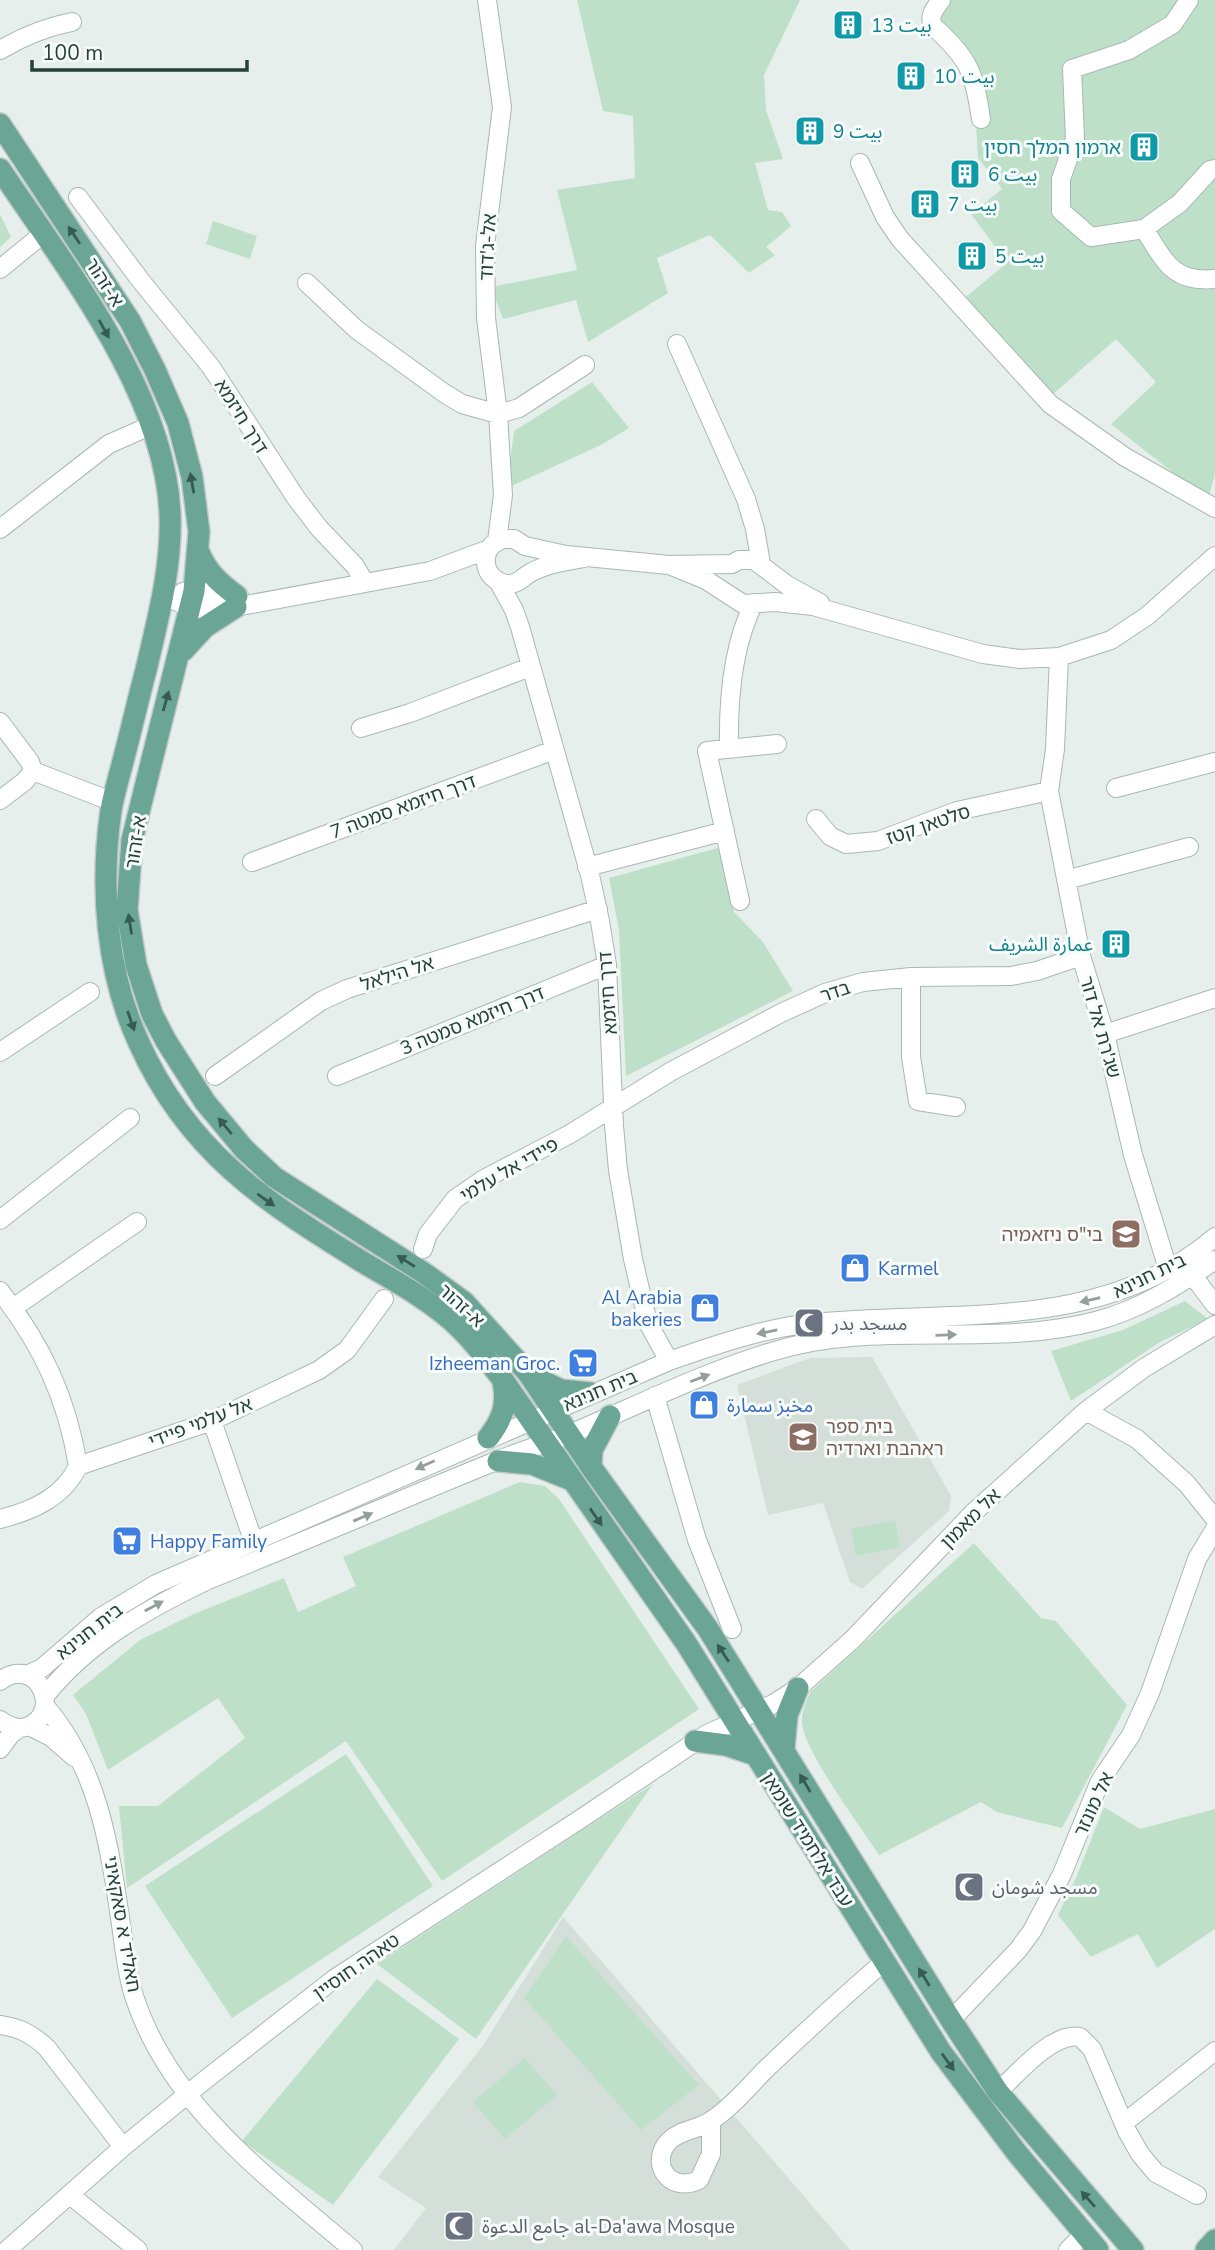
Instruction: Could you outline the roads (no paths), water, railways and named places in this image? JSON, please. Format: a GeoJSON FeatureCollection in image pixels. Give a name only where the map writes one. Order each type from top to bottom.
{"type":"FeatureCollection","features":[{"type":"Feature","properties":{"kind":"main road","name":"א-זהור"},"geometry":{"type":"LineString","coordinates":[[0,124],[130,321],[178,423],[192,477],[200,532],[193,599],[132,840],[129,872],[127,910],[136,965],[152,1014],[205,1102],[244,1149],[274,1177],[424,1273],[464,1302],[528,1373],[570,1433]]}},
{"type":"Feature","properties":{"kind":"main road","name":"א-זהור"},"geometry":{"type":"LineString","coordinates":[[0,169],[93,309],[121,359],[158,442],[170,512],[169,561],[163,595],[113,802],[106,863],[107,912],[115,972],[138,1042],[171,1099],[216,1158],[255,1192],[293,1219],[443,1314],[472,1340],[530,1420]]}},
{"type":"Feature","properties":{"kind":"main road"},"geometry":{"type":"LineString","coordinates":[[180,656],[205,627],[236,601],[208,569],[198,550]]}},
{"type":"Feature","properties":{"kind":"main road"},"geometry":{"type":"LineString","coordinates":[[528,1373],[561,1390],[591,1394]]}},
{"type":"Feature","properties":{"kind":"main road"},"geometry":{"type":"LineString","coordinates":[[488,1438],[498,1425],[506,1403],[503,1380]]}},
{"type":"Feature","properties":{"kind":"main road"},"geometry":{"type":"LineString","coordinates":[[591,1467],[592,1450],[610,1416]]}},
{"type":"Feature","properties":{"kind":"main road","name":"עבד אלחמיד שומאן"},"geometry":{"type":"LineString","coordinates":[[530,1420],[686,1643],[941,2052],[981,2107],[1091,2242]]}},
{"type":"Feature","properties":{"kind":"main road","name":"עבד אלחמיד שומאן"},"geometry":{"type":"LineString","coordinates":[[570,1433],[591,1467],[708,1629],[998,2092],[1133,2250]]}},
{"type":"Feature","properties":{"kind":"main road"},"geometry":{"type":"LineString","coordinates":[[498,1461],[532,1464],[570,1479]]}},
{"type":"Feature","properties":{"kind":"main road"},"geometry":{"type":"LineString","coordinates":[[784,1749],[787,1715],[798,1688]]}},
{"type":"Feature","properties":{"kind":"main road"},"geometry":{"type":"LineString","coordinates":[[695,1741],[726,1745],[756,1755]]}},
{"type":"Feature","properties":{"kind":"main road"},"geometry":{"type":"LineString","coordinates":[[1206,2250],[1215,2240]]}},
{"type":"Feature","properties":{"kind":"street","name":"אל-ג'דוד"},"geometry":{"type":"LineString","coordinates":[[487,0],[502,107],[488,214],[484,286],[498,414],[503,495],[493,545]]}},
{"type":"Feature","properties":{"kind":"street"},"geometry":{"type":"LineString","coordinates":[[941,0],[932,12],[930,20],[967,62],[981,119]]}},
{"type":"Feature","properties":{"kind":"street"},"geometry":{"type":"LineString","coordinates":[[1189,0],[1173,24],[1129,50],[1072,69],[1075,139],[1061,179],[1061,211],[1091,237],[1144,229],[1180,204],[1210,170],[1215,169]]}},
{"type":"Feature","properties":{"kind":"street"},"geometry":{"type":"LineString","coordinates":[[1,50],[21,37],[46,27],[72,22]]}},
{"type":"Feature","properties":{"kind":"street"},"geometry":{"type":"LineString","coordinates":[[860,163],[884,217],[901,239],[1050,404],[1125,457],[1215,508]]}},
{"type":"Feature","properties":{"kind":"street","name":"דרך חיזמא"},"geometry":{"type":"LineString","coordinates":[[78,197],[141,281],[211,367],[288,487],[319,528],[355,566],[365,583]]}},
{"type":"Feature","properties":{"kind":"street"},"geometry":{"type":"LineString","coordinates":[[1144,229],[1171,269],[1186,277],[1215,279]]}},
{"type":"Feature","properties":{"kind":"street"},"geometry":{"type":"LineString","coordinates":[[0,269],[43,234]]}},
{"type":"Feature","properties":{"kind":"street"},"geometry":{"type":"LineString","coordinates":[[307,283],[357,331],[462,404],[498,414],[519,408],[585,365]]}},
{"type":"Feature","properties":{"kind":"street"},"geometry":{"type":"LineString","coordinates":[[677,344],[751,513],[769,584],[767,591],[755,603],[738,645],[730,707],[729,749]]}},
{"type":"Feature","properties":{"kind":"street"},"geometry":{"type":"LineString","coordinates":[[0,529],[109,444],[152,425]]}},
{"type":"Feature","properties":{"kind":"street","name":"אל-ג'דוד"},"geometry":{"type":"LineString","coordinates":[[503,495],[522,543]]}},
{"type":"Feature","properties":{"kind":"street"},"geometry":{"type":"LineString","coordinates":[[738,645],[724,577],[735,562],[749,533],[751,513]]}},
{"type":"Feature","properties":{"kind":"street"},"geometry":{"type":"LineString","coordinates":[[430,572],[508,538],[584,558],[669,565],[735,562],[746,559],[763,566],[787,585],[834,610]]}},
{"type":"Feature","properties":{"kind":"street"},"geometry":{"type":"LineString","coordinates":[[522,543],[531,563],[526,576]]}},
{"type":"Feature","properties":{"kind":"street"},"geometry":{"type":"LineString","coordinates":[[493,545],[486,564],[495,579]]}},
{"type":"Feature","properties":{"kind":"street"},"geometry":{"type":"LineString","coordinates":[[669,565],[706,580],[743,604],[797,604],[834,610],[1000,658],[1042,659],[1096,645],[1130,629],[1215,556]]}},
{"type":"Feature","properties":{"kind":"street"},"geometry":{"type":"LineString","coordinates":[[163,595],[193,599],[219,610],[236,601],[273,599],[430,572],[472,572],[512,584],[557,563],[584,558]]}},
{"type":"Feature","properties":{"kind":"street","name":"דרך חיזמא"},"geometry":{"type":"LineString","coordinates":[[520,627],[526,576]]}},
{"type":"Feature","properties":{"kind":"street","name":"דרך חיזמא"},"geometry":{"type":"LineString","coordinates":[[495,579],[514,610],[520,627],[598,909],[607,965],[618,1170],[633,1259],[648,1322],[669,1361]]}},
{"type":"Feature","properties":{"kind":"street","name":"שג'רת אל דור"},"geometry":{"type":"LineString","coordinates":[[1059,656],[1055,749],[1049,791],[1080,956],[1105,1034],[1133,1155],[1168,1269]]}},
{"type":"Feature","properties":{"kind":"street"},"geometry":{"type":"LineString","coordinates":[[361,728],[410,713],[530,667]]}},
{"type":"Feature","properties":{"kind":"street"},"geometry":{"type":"LineString","coordinates":[[0,722],[30,762],[33,771]]}},
{"type":"Feature","properties":{"kind":"street"},"geometry":{"type":"LineString","coordinates":[[740,901],[707,751],[777,744]]}},
{"type":"Feature","properties":{"kind":"street","name":"דרך חיזמא סמטה 7"},"geometry":{"type":"LineString","coordinates":[[252,862],[554,750]]}},
{"type":"Feature","properties":{"kind":"street"},"geometry":{"type":"LineString","coordinates":[[1116,788],[1215,762]]}},
{"type":"Feature","properties":{"kind":"street"},"geometry":{"type":"LineString","coordinates":[[33,771],[113,802]]}},
{"type":"Feature","properties":{"kind":"street"},"geometry":{"type":"LineString","coordinates":[[0,800],[25,781],[33,771]]}},
{"type":"Feature","properties":{"kind":"street","name":"סלטאן קטז"},"geometry":{"type":"LineString","coordinates":[[816,819],[830,836],[846,844],[878,841],[957,811],[1049,791]]}},
{"type":"Feature","properties":{"kind":"street"},"geometry":{"type":"LineString","coordinates":[[587,867],[725,831]]}},
{"type":"Feature","properties":{"kind":"street"},"geometry":{"type":"LineString","coordinates":[[1066,880],[1189,847]]}},
{"type":"Feature","properties":{"kind":"street","name":"אל הילאל"},"geometry":{"type":"LineString","coordinates":[[215,1076],[321,1001],[347,989],[598,909]]}},
{"type":"Feature","properties":{"kind":"street","name":"בדר"},"geometry":{"type":"LineString","coordinates":[[613,1107],[670,1072],[781,1013],[825,993],[863,982],[911,977],[1011,976],[1037,971],[1080,956]]}},
{"type":"Feature","properties":{"kind":"street","name":"דרך חיזמא סמטה 3"},"geometry":{"type":"LineString","coordinates":[[337,1076],[607,965]]}},
{"type":"Feature","properties":{"kind":"street"},"geometry":{"type":"LineString","coordinates":[[911,977],[911,1057],[918,1101],[956,1107]]}},
{"type":"Feature","properties":{"kind":"street"},"geometry":{"type":"LineString","coordinates":[[0,1052],[90,992]]}},
{"type":"Feature","properties":{"kind":"street"},"geometry":{"type":"LineString","coordinates":[[1105,1034],[1215,998]]}},
{"type":"Feature","properties":{"kind":"street","name":"פיידי אל עלמי"},"geometry":{"type":"LineString","coordinates":[[423,1249],[428,1234],[456,1199],[484,1179],[570,1134],[613,1107]]}},
{"type":"Feature","properties":{"kind":"street"},"geometry":{"type":"LineString","coordinates":[[0,1220],[130,1118]]}},
{"type":"Feature","properties":{"kind":"street"},"geometry":{"type":"LineString","coordinates":[[13,1308],[137,1222]]}},
{"type":"Feature","properties":{"kind":"street","name":"בית חנינא"},"geometry":{"type":"LineString","coordinates":[[27,1675],[42,1668],[75,1637],[122,1603],[156,1584],[669,1361],[750,1335],[809,1323],[1046,1309],[1094,1300],[1135,1286],[1168,1269],[1215,1237]]}},
{"type":"Feature","properties":{"kind":"street","name":"בית חנינא"},"geometry":{"type":"LineString","coordinates":[[24,1727],[36,1721],[59,1679],[112,1633],[168,1599],[208,1580],[570,1433],[654,1396],[771,1352],[802,1344],[855,1338],[1017,1333],[1098,1321],[1136,1306],[1193,1276],[1215,1260]]}},
{"type":"Feature","properties":{"kind":"street"},"geometry":{"type":"LineString","coordinates":[[1193,1276],[1215,1305]]}},
{"type":"Feature","properties":{"kind":"street"},"geometry":{"type":"LineString","coordinates":[[0,1291],[37,1345],[57,1383],[78,1466],[74,1476],[50,1501],[0,1519]]}},
{"type":"Feature","properties":{"kind":"street","name":"אל עלמי פיידי"},"geometry":{"type":"LineString","coordinates":[[78,1466],[212,1421],[319,1370],[337,1359],[359,1336],[384,1299]]}},
{"type":"Feature","properties":{"kind":"street","name":"אל מאמון"},"geometry":{"type":"LineString","coordinates":[[734,1720],[760,1710],[798,1688],[853,1639],[973,1513],[1086,1411],[1144,1368],[1215,1325]]}},
{"type":"Feature","properties":{"kind":"street"},"geometry":{"type":"LineString","coordinates":[[654,1396],[697,1540],[733,1629]]}},
{"type":"Feature","properties":{"kind":"street"},"geometry":{"type":"LineString","coordinates":[[1086,1411],[1137,1438],[1186,1484],[1215,1519]]}},
{"type":"Feature","properties":{"kind":"street"},"geometry":{"type":"LineString","coordinates":[[212,1421],[253,1540]]}},
{"type":"Feature","properties":{"kind":"street","name":"אל מונזר"},"geometry":{"type":"LineString","coordinates":[[951,2020],[1018,1950],[1032,1931],[1062,1874],[1100,1781],[1135,1725],[1150,1693],[1197,1559],[1215,1529]]}},
{"type":"Feature","properties":{"kind":"street"},"geometry":{"type":"LineString","coordinates":[[0,1681],[12,1674],[27,1675]]}},
{"type":"Feature","properties":{"kind":"street","name":"חאליד א סאקאיני"},"geometry":{"type":"LineString","coordinates":[[27,1675],[39,1683],[45,1701],[68,1736],[96,1796],[108,1838],[133,1995],[154,2042],[187,2095],[226,2138],[349,2249]]}},
{"type":"Feature","properties":{"kind":"street","name":"חאליד א סאקאיני"},"geometry":{"type":"LineString","coordinates":[[0,1720],[11,1727],[24,1727],[51,1737],[83,1768]]}},
{"type":"Feature","properties":{"kind":"street","name":"טאהה חוסיין"},"geometry":{"type":"LineString","coordinates":[[8,2250],[123,2147],[253,2040],[334,1979],[614,1798],[695,1741],[734,1720]]}},
{"type":"Feature","properties":{"kind":"street"},"geometry":{"type":"LineString","coordinates":[[0,1749],[11,1734],[24,1727]]}},
{"type":"Feature","properties":{"kind":"street"},"geometry":{"type":"LineString","coordinates":[[711,2122],[843,1997],[885,1961]]}},
{"type":"Feature","properties":{"kind":"street"},"geometry":{"type":"LineString","coordinates":[[0,2025],[21,2028],[47,2048],[123,2147]]}},
{"type":"Feature","properties":{"kind":"street"},"geometry":{"type":"LineString","coordinates":[[998,2092],[1053,2044],[1066,2037],[1080,2037],[1092,2049],[1140,2154],[1156,2173],[1197,2195]]}},
{"type":"Feature","properties":{"kind":"street"},"geometry":{"type":"LineString","coordinates":[[1124,2123],[1215,2051]]}},
{"type":"Feature","properties":{"kind":"street"},"geometry":{"type":"LineString","coordinates":[[70,2195],[138,2250]]}},
{"type":"Feature","properties":{"kind":"street"},"geometry":{"type":"LineString","coordinates":[[1068,2250],[1091,2242]]}},
{"type":"Feature","properties":{"kind":"place","name":"بيت 13"},"geometry":{"type":"Point","coordinates":[848,25]}},
{"type":"Feature","properties":{"kind":"place","name":"بيت 10"},"geometry":{"type":"Point","coordinates":[911,76]}},
{"type":"Feature","properties":{"kind":"place","name":"بيت 9"},"geometry":{"type":"Point","coordinates":[810,131]}},
{"type":"Feature","properties":{"kind":"place","name":"ארמון המלך חסין"},"geometry":{"type":"Point","coordinates":[1144,147]}},
{"type":"Feature","properties":{"kind":"place","name":"بيت 6"},"geometry":{"type":"Point","coordinates":[965,174]}},
{"type":"Feature","properties":{"kind":"place","name":"بيت 7"},"geometry":{"type":"Point","coordinates":[925,204]}},
{"type":"Feature","properties":{"kind":"place","name":"بيت 5"},"geometry":{"type":"Point","coordinates":[972,256]}},
{"type":"Feature","properties":{"kind":"place","name":"عمارة الشريف"},"geometry":{"type":"Point","coordinates":[1116,944]}},
{"type":"Feature","properties":{"kind":"place","name":"בי\"ס ניזאמיה"},"geometry":{"type":"Point","coordinates":[1126,1234]}},
{"type":"Feature","properties":{"kind":"place","name":"Karmel"},"geometry":{"type":"Point","coordinates":[855,1268]}},
{"type":"Feature","properties":{"kind":"place","name":"Al Arabia bakeries"},"geometry":{"type":"Point","coordinates":[705,1308]}},
{"type":"Feature","properties":{"kind":"place","name":"مسجد بدر"},"geometry":{"type":"Point","coordinates":[809,1323]}},
{"type":"Feature","properties":{"kind":"place","name":"Izheeman Groc."},"geometry":{"type":"Point","coordinates":[583,1363]}},
{"type":"Feature","properties":{"kind":"place","name":"مخبز سمارة"},"geometry":{"type":"Point","coordinates":[704,1405]}},
{"type":"Feature","properties":{"kind":"place","name":"בית ספר ראהבת וארדיה"},"geometry":{"type":"Point","coordinates":[803,1437]}},
{"type":"Feature","properties":{"kind":"place","name":"Happy Family"},"geometry":{"type":"Point","coordinates":[127,1541]}},
{"type":"Feature","properties":{"kind":"place","name":"مسجد شومان"},"geometry":{"type":"Point","coordinates":[969,1887]}},
{"type":"Feature","properties":{"kind":"place","name":"جامع الدعوة al-Da'awa Mosque"},"geometry":{"type":"Point","coordinates":[459,2226]}}]}
